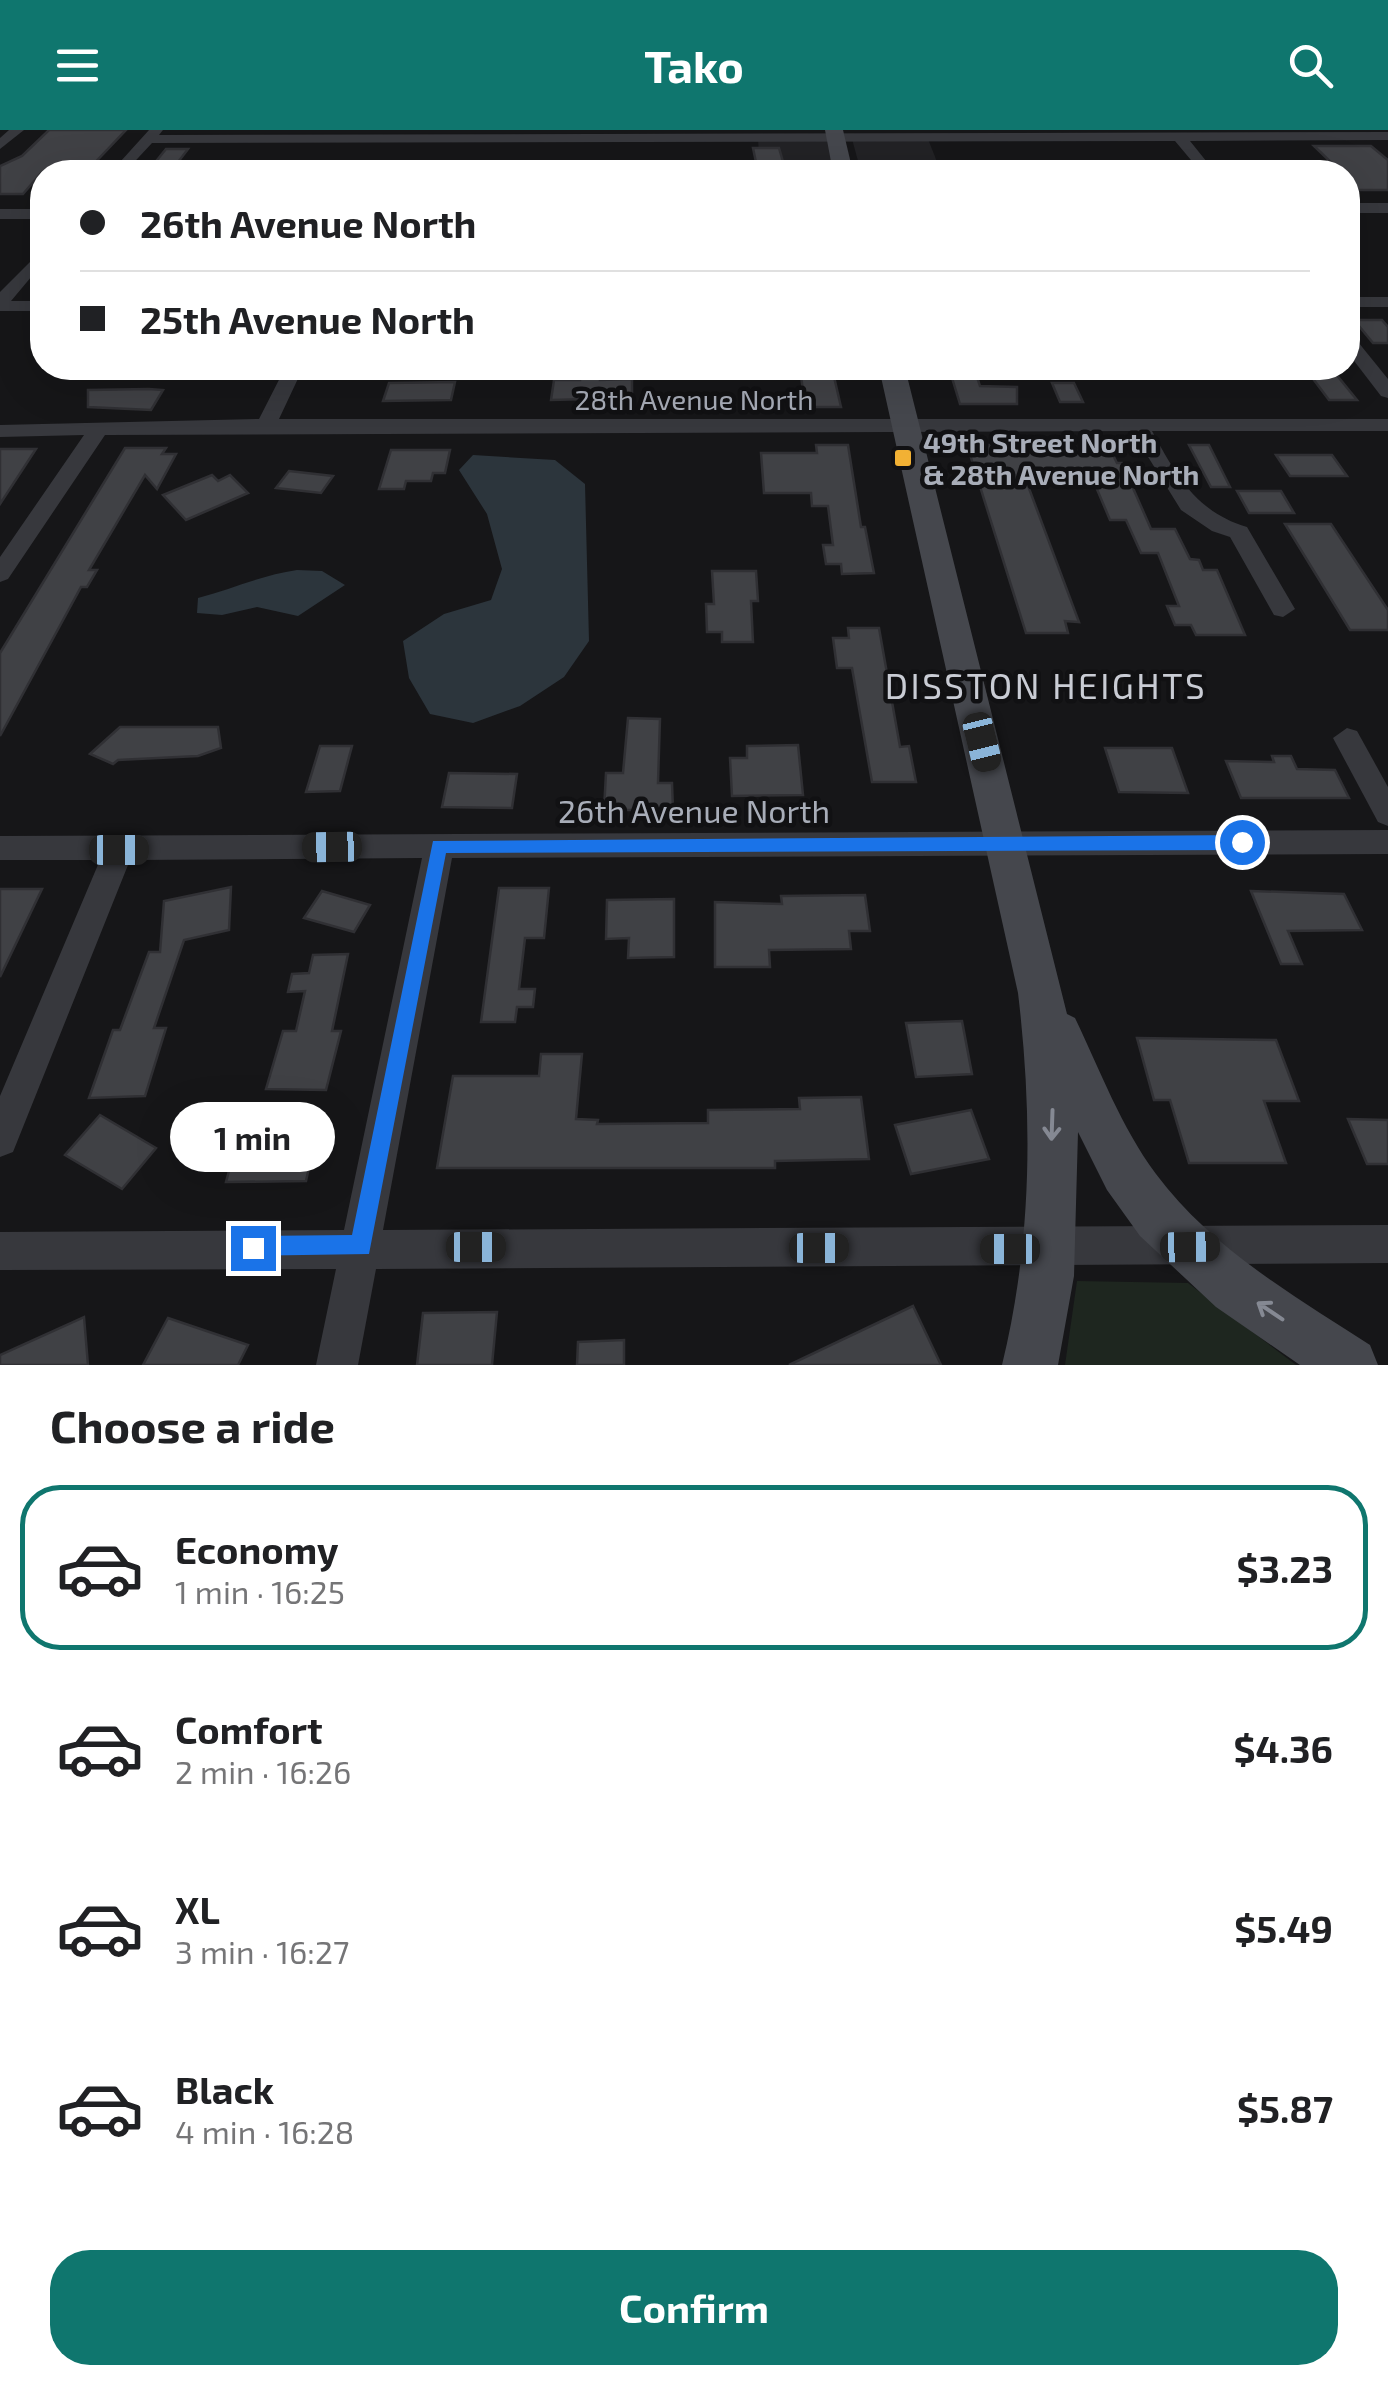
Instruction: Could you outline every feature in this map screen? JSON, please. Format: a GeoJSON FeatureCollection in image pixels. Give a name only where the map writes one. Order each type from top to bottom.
{"type":"FeatureCollection","features":[{"type":"Feature","properties":{"kind":"main road"},"geometry":{"type":"LineString","coordinates":[[834,133],[840,160]]}},
{"type":"Feature","properties":{"kind":"main road"},"geometry":{"type":"LineString","coordinates":[[895,380],[1040,993],[1053,1076],[1043,1319],[1030,1365]]}},
{"type":"Feature","properties":{"kind":"main road"},"geometry":{"type":"LineString","coordinates":[[1040,993],[1107,1137],[1138,1193],[1190,1247],[1246,1295],[1350,1365]]}},
{"type":"Feature","properties":{"kind":"street"},"geometry":{"type":"LineString","coordinates":[[0,145],[18,130]]}},
{"type":"Feature","properties":{"kind":"street"},"geometry":{"type":"LineString","coordinates":[[1176,133],[1198,160]]}},
{"type":"Feature","properties":{"kind":"street"},"geometry":{"type":"LineString","coordinates":[[129,160],[152,134],[1388,136]]}},
{"type":"Feature","properties":{"kind":"street"},"geometry":{"type":"LineString","coordinates":[[1360,208],[1388,208]]}},
{"type":"Feature","properties":{"kind":"street"},"geometry":{"type":"LineString","coordinates":[[0,214],[30,214]]}},
{"type":"Feature","properties":{"kind":"street"},"geometry":{"type":"LineString","coordinates":[[0,304],[30,269]]}},
{"type":"Feature","properties":{"kind":"street"},"geometry":{"type":"LineString","coordinates":[[1360,302],[1388,302]]}},
{"type":"Feature","properties":{"kind":"street"},"geometry":{"type":"LineString","coordinates":[[0,304],[30,305]]}},
{"type":"Feature","properties":{"kind":"street"},"geometry":{"type":"LineString","coordinates":[[1360,357],[1388,392]]}},
{"type":"Feature","properties":{"kind":"street"},"geometry":{"type":"LineString","coordinates":[[266,425],[288,380]]}},
{"type":"Feature","properties":{"kind":"street"},"geometry":{"type":"LineString","coordinates":[[1137,422],[1174,491],[1213,528],[1239,532],[1283,608]]}},
{"type":"Feature","properties":{"kind":"street","name":"28th Avenue North"},"geometry":{"type":"LineString","coordinates":[[0,430],[266,425],[1388,425]]}},
{"type":"Feature","properties":{"kind":"street"},"geometry":{"type":"LineString","coordinates":[[0,574],[98,430]]}},
{"type":"Feature","properties":{"kind":"street"},"geometry":{"type":"LineString","coordinates":[[1347,738],[1388,814]]}},
{"type":"Feature","properties":{"kind":"street","name":"26th Avenue North"},"geometry":{"type":"LineString","coordinates":[[0,848],[1388,842]]}},
{"type":"Feature","properties":{"kind":"street"},"geometry":{"type":"LineString","coordinates":[[337,1365],[439,846]]}},
{"type":"Feature","properties":{"kind":"street"},"geometry":{"type":"LineString","coordinates":[[0,1139],[119,850]]}},
{"type":"Feature","properties":{"kind":"street"},"geometry":{"type":"LineString","coordinates":[[0,1251],[361,1246],[1048,1249],[1388,1244]]}},
{"type":"Feature","properties":{"kind":"shaded area"},"geometry":{"type":"Polygon","coordinates":[[[758,139],[828,139],[832,160],[759,160],[758,139]]]}},
{"type":"Feature","properties":{"kind":"shaded area"},"geometry":{"type":"Polygon","coordinates":[[[852,139],[928,139],[936,160],[858,160],[852,139]]]}},
{"type":"Feature","properties":{"kind":"shaded area"},"geometry":{"type":"Polygon","coordinates":[[[473,455],[555,460],[585,484],[589,641],[564,677],[520,706],[473,723],[430,714],[409,678],[403,641],[444,614],[491,600],[502,569],[487,514],[459,470],[473,455]]]}},
{"type":"Feature","properties":{"kind":"shaded area"},"geometry":{"type":"Polygon","coordinates":[[[297,570],[322,571],[345,585],[298,616],[257,607],[222,615],[197,613],[198,598],[297,570]]]}},
{"type":"Feature","properties":{"kind":"shaded area"},"geometry":{"type":"Polygon","coordinates":[[[1077,1281],[1188,1283],[1296,1365],[1065,1365],[1077,1281]]]}},
{"type":"Feature","properties":{"kind":"building"},"geometry":{"type":"Polygon","coordinates":[[[49,130],[126,130],[97,160],[30,160],[30,186],[23,194],[0,194],[0,166],[22,156],[49,130]]]}},
{"type":"Feature","properties":{"kind":"building"},"geometry":{"type":"Polygon","coordinates":[[[1314,146],[1371,146],[1388,160],[1388,190],[1360,190],[1360,160],[1329,160],[1314,146]]]}},
{"type":"Feature","properties":{"kind":"building"},"geometry":{"type":"Polygon","coordinates":[[[753,148],[779,148],[782,160],[756,160],[753,148]]]}},
{"type":"Feature","properties":{"kind":"building"},"geometry":{"type":"Polygon","coordinates":[[[166,149],[188,149],[180,160],[157,160],[166,149]]]}},
{"type":"Feature","properties":{"kind":"building"},"geometry":{"type":"Polygon","coordinates":[[[1360,320],[1382,320],[1388,327],[1388,343],[1373,343],[1360,327],[1360,320]]]}},
{"type":"Feature","properties":{"kind":"building"},"geometry":{"type":"Polygon","coordinates":[[[554,380],[632,380],[632,398],[551,400],[554,380]]]}},
{"type":"Feature","properties":{"kind":"building"},"geometry":{"type":"Polygon","coordinates":[[[802,380],[835,380],[841,407],[805,407],[802,380]]]}},
{"type":"Feature","properties":{"kind":"building"},"geometry":{"type":"Polygon","coordinates":[[[953,380],[978,380],[980,386],[1017,387],[1017,404],[960,404],[953,380]]]}},
{"type":"Feature","properties":{"kind":"building"},"geometry":{"type":"Polygon","coordinates":[[[1314,380],[1341,380],[1357,400],[1329,400],[1314,380]]]}},
{"type":"Feature","properties":{"kind":"building"},"geometry":{"type":"Polygon","coordinates":[[[455,382],[451,400],[383,401],[389,383],[455,382]]]}},
{"type":"Feature","properties":{"kind":"building"},"geometry":{"type":"Polygon","coordinates":[[[1052,383],[1074,383],[1083,402],[1060,402],[1052,383]]]}},
{"type":"Feature","properties":{"kind":"building"},"geometry":{"type":"Polygon","coordinates":[[[88,390],[163,390],[151,410],[88,407],[88,390]]]}},
{"type":"Feature","properties":{"kind":"building"},"geometry":{"type":"Polygon","coordinates":[[[816,445],[848,445],[861,527],[865,527],[874,573],[842,574],[841,564],[826,564],[823,545],[833,545],[828,506],[812,506],[811,493],[764,493],[761,453],[817,453],[816,445]]]}},
{"type":"Feature","properties":{"kind":"building"},"geometry":{"type":"Polygon","coordinates":[[[967,445],[996,445],[1000,454],[1110,449],[1117,463],[1122,463],[1151,529],[1175,529],[1190,559],[1199,560],[1203,570],[1217,570],[1245,635],[1196,635],[1191,625],[1175,625],[1167,606],[1179,606],[1158,553],[1141,553],[1126,520],[1110,520],[1091,475],[1024,475],[1079,622],[1065,621],[1068,633],[1026,633],[967,445]]]}},
{"type":"Feature","properties":{"kind":"building"},"geometry":{"type":"Polygon","coordinates":[[[1189,445],[1209,445],[1230,487],[1211,487],[1189,445]]]}},
{"type":"Feature","properties":{"kind":"building"},"geometry":{"type":"Polygon","coordinates":[[[125,448],[166,448],[162,454],[176,454],[157,489],[145,475],[89,570],[97,570],[87,587],[81,587],[0,736],[0,653],[125,448]]]}},
{"type":"Feature","properties":{"kind":"building"},"geometry":{"type":"Polygon","coordinates":[[[0,449],[36,449],[0,504],[0,449]]]}},
{"type":"Feature","properties":{"kind":"building"},"geometry":{"type":"Polygon","coordinates":[[[391,450],[450,450],[445,473],[433,473],[431,481],[406,481],[404,489],[379,489],[391,450]]]}},
{"type":"Feature","properties":{"kind":"building"},"geometry":{"type":"Polygon","coordinates":[[[1276,455],[1332,455],[1347,476],[1290,476],[1276,455]]]}},
{"type":"Feature","properties":{"kind":"building"},"geometry":{"type":"Polygon","coordinates":[[[289,471],[333,476],[321,493],[276,488],[289,471]]]}},
{"type":"Feature","properties":{"kind":"building"},"geometry":{"type":"Polygon","coordinates":[[[212,475],[218,481],[230,475],[248,493],[186,520],[163,495],[212,475]]]}},
{"type":"Feature","properties":{"kind":"building"},"geometry":{"type":"Polygon","coordinates":[[[1237,491],[1281,491],[1294,513],[1249,513],[1237,491]]]}},
{"type":"Feature","properties":{"kind":"building"},"geometry":{"type":"Polygon","coordinates":[[[1285,524],[1331,524],[1388,610],[1388,630],[1350,630],[1285,524]]]}},
{"type":"Feature","properties":{"kind":"building"},"geometry":{"type":"Polygon","coordinates":[[[712,571],[756,571],[758,601],[751,601],[753,642],[722,642],[722,632],[707,632],[706,604],[714,604],[712,571]]]}},
{"type":"Feature","properties":{"kind":"building"},"geometry":{"type":"Polygon","coordinates":[[[848,628],[879,628],[900,747],[909,746],[916,782],[872,782],[852,668],[837,668],[833,638],[849,638],[848,628]]]}},
{"type":"Feature","properties":{"kind":"building"},"geometry":{"type":"Polygon","coordinates":[[[628,718],[660,719],[658,783],[672,783],[673,810],[604,810],[606,773],[623,773],[628,718]]]}},
{"type":"Feature","properties":{"kind":"building"},"geometry":{"type":"Polygon","coordinates":[[[120,727],[218,727],[221,748],[198,756],[118,760],[113,764],[90,754],[120,727]]]}},
{"type":"Feature","properties":{"kind":"building"},"geometry":{"type":"Polygon","coordinates":[[[798,745],[803,795],[732,796],[730,758],[747,758],[747,746],[798,745]]]}},
{"type":"Feature","properties":{"kind":"building"},"geometry":{"type":"Polygon","coordinates":[[[320,746],[352,746],[340,791],[306,792],[320,746]]]}},
{"type":"Feature","properties":{"kind":"building"},"geometry":{"type":"Polygon","coordinates":[[[1105,748],[1172,748],[1188,793],[1119,792],[1105,748]]]}},
{"type":"Feature","properties":{"kind":"building"},"geometry":{"type":"Polygon","coordinates":[[[1272,756],[1291,756],[1297,769],[1335,770],[1349,798],[1241,798],[1226,761],[1274,762],[1272,756]]]}},
{"type":"Feature","properties":{"kind":"building"},"geometry":{"type":"Polygon","coordinates":[[[449,773],[517,774],[512,808],[442,807],[449,773]]]}},
{"type":"Feature","properties":{"kind":"building"},"geometry":{"type":"Polygon","coordinates":[[[231,887],[229,930],[184,940],[154,1028],[166,1028],[145,1096],[89,1098],[113,1030],[120,1030],[149,952],[160,952],[164,901],[231,887]]]}},
{"type":"Feature","properties":{"kind":"building"},"geometry":{"type":"Polygon","coordinates":[[[499,888],[549,888],[544,938],[525,938],[519,989],[535,989],[533,1007],[517,1007],[515,1022],[481,1022],[499,888]]]}},
{"type":"Feature","properties":{"kind":"building"},"geometry":{"type":"Polygon","coordinates":[[[0,889],[42,889],[0,977],[0,889]]]}},
{"type":"Feature","properties":{"kind":"building"},"geometry":{"type":"Polygon","coordinates":[[[322,891],[370,905],[354,932],[304,918],[322,891]]]}},
{"type":"Feature","properties":{"kind":"building"},"geometry":{"type":"Polygon","coordinates":[[[1251,891],[1344,894],[1362,930],[1288,931],[1302,964],[1281,964],[1251,891]]]}},
{"type":"Feature","properties":{"kind":"building"},"geometry":{"type":"Polygon","coordinates":[[[865,895],[870,931],[849,931],[851,949],[769,950],[770,967],[715,967],[715,902],[782,904],[781,896],[865,895]]]}},
{"type":"Feature","properties":{"kind":"building"},"geometry":{"type":"Polygon","coordinates":[[[674,899],[674,957],[628,958],[629,938],[606,939],[607,900],[674,899]]]}},
{"type":"Feature","properties":{"kind":"building"},"geometry":{"type":"Polygon","coordinates":[[[348,954],[332,1031],[341,1031],[326,1090],[266,1089],[283,1031],[296,1031],[305,991],[288,992],[292,974],[309,973],[313,955],[348,954]]]}},
{"type":"Feature","properties":{"kind":"building"},"geometry":{"type":"Polygon","coordinates":[[[962,1021],[972,1074],[916,1077],[906,1023],[962,1021]]]}},
{"type":"Feature","properties":{"kind":"building"},"geometry":{"type":"Polygon","coordinates":[[[1137,1038],[1276,1040],[1299,1101],[1264,1101],[1286,1163],[1189,1163],[1170,1100],[1154,1100],[1137,1038]]]}},
{"type":"Feature","properties":{"kind":"building"},"geometry":{"type":"Polygon","coordinates":[[[541,1054],[582,1054],[576,1119],[598,1120],[597,1124],[708,1123],[708,1110],[800,1109],[799,1098],[861,1097],[869,1159],[775,1161],[775,1168],[437,1168],[453,1076],[539,1076],[541,1054]]]}},
{"type":"Feature","properties":{"kind":"building"},"geometry":{"type":"Polygon","coordinates":[[[971,1110],[989,1159],[911,1174],[895,1125],[971,1110]]]}},
{"type":"Feature","properties":{"kind":"building"},"geometry":{"type":"Polygon","coordinates":[[[100,1115],[156,1148],[122,1189],[65,1155],[100,1115]]]}},
{"type":"Feature","properties":{"kind":"building"},"geometry":{"type":"Polygon","coordinates":[[[1348,1119],[1388,1120],[1388,1164],[1367,1164],[1348,1119]]]}},
{"type":"Feature","properties":{"kind":"building"},"geometry":{"type":"Polygon","coordinates":[[[319,1122],[306,1181],[226,1182],[242,1123],[319,1122]]]}},
{"type":"Feature","properties":{"kind":"building"},"geometry":{"type":"Polygon","coordinates":[[[913,1306],[941,1365],[789,1365],[913,1306]]]}},
{"type":"Feature","properties":{"kind":"building"},"geometry":{"type":"Polygon","coordinates":[[[497,1312],[492,1365],[417,1365],[423,1313],[497,1312]]]}},
{"type":"Feature","properties":{"kind":"building"},"geometry":{"type":"Polygon","coordinates":[[[84,1317],[88,1365],[0,1365],[0,1355],[84,1317]]]}},
{"type":"Feature","properties":{"kind":"building"},"geometry":{"type":"Polygon","coordinates":[[[168,1318],[248,1345],[238,1365],[143,1365],[168,1318]]]}},
{"type":"Feature","properties":{"kind":"building"},"geometry":{"type":"Polygon","coordinates":[[[624,1340],[624,1365],[577,1365],[578,1342],[624,1340]]]}},
{"type":"Feature","properties":{"kind":"place","name":"49th Street North & 28th Avenue North"},"geometry":{"type":"Point","coordinates":[903,458]}},
{"type":"Feature","properties":{"kind":"district","name":"DISSTON HEIGHTS"},"geometry":{"type":"Point","coordinates":[1046,685]}},
{"type":"Feature","properties":{"kind":"route"},"geometry":{"type":"LineString","coordinates":[[253,1248],[361,1246],[439,846],[1242,842]]}}]}
